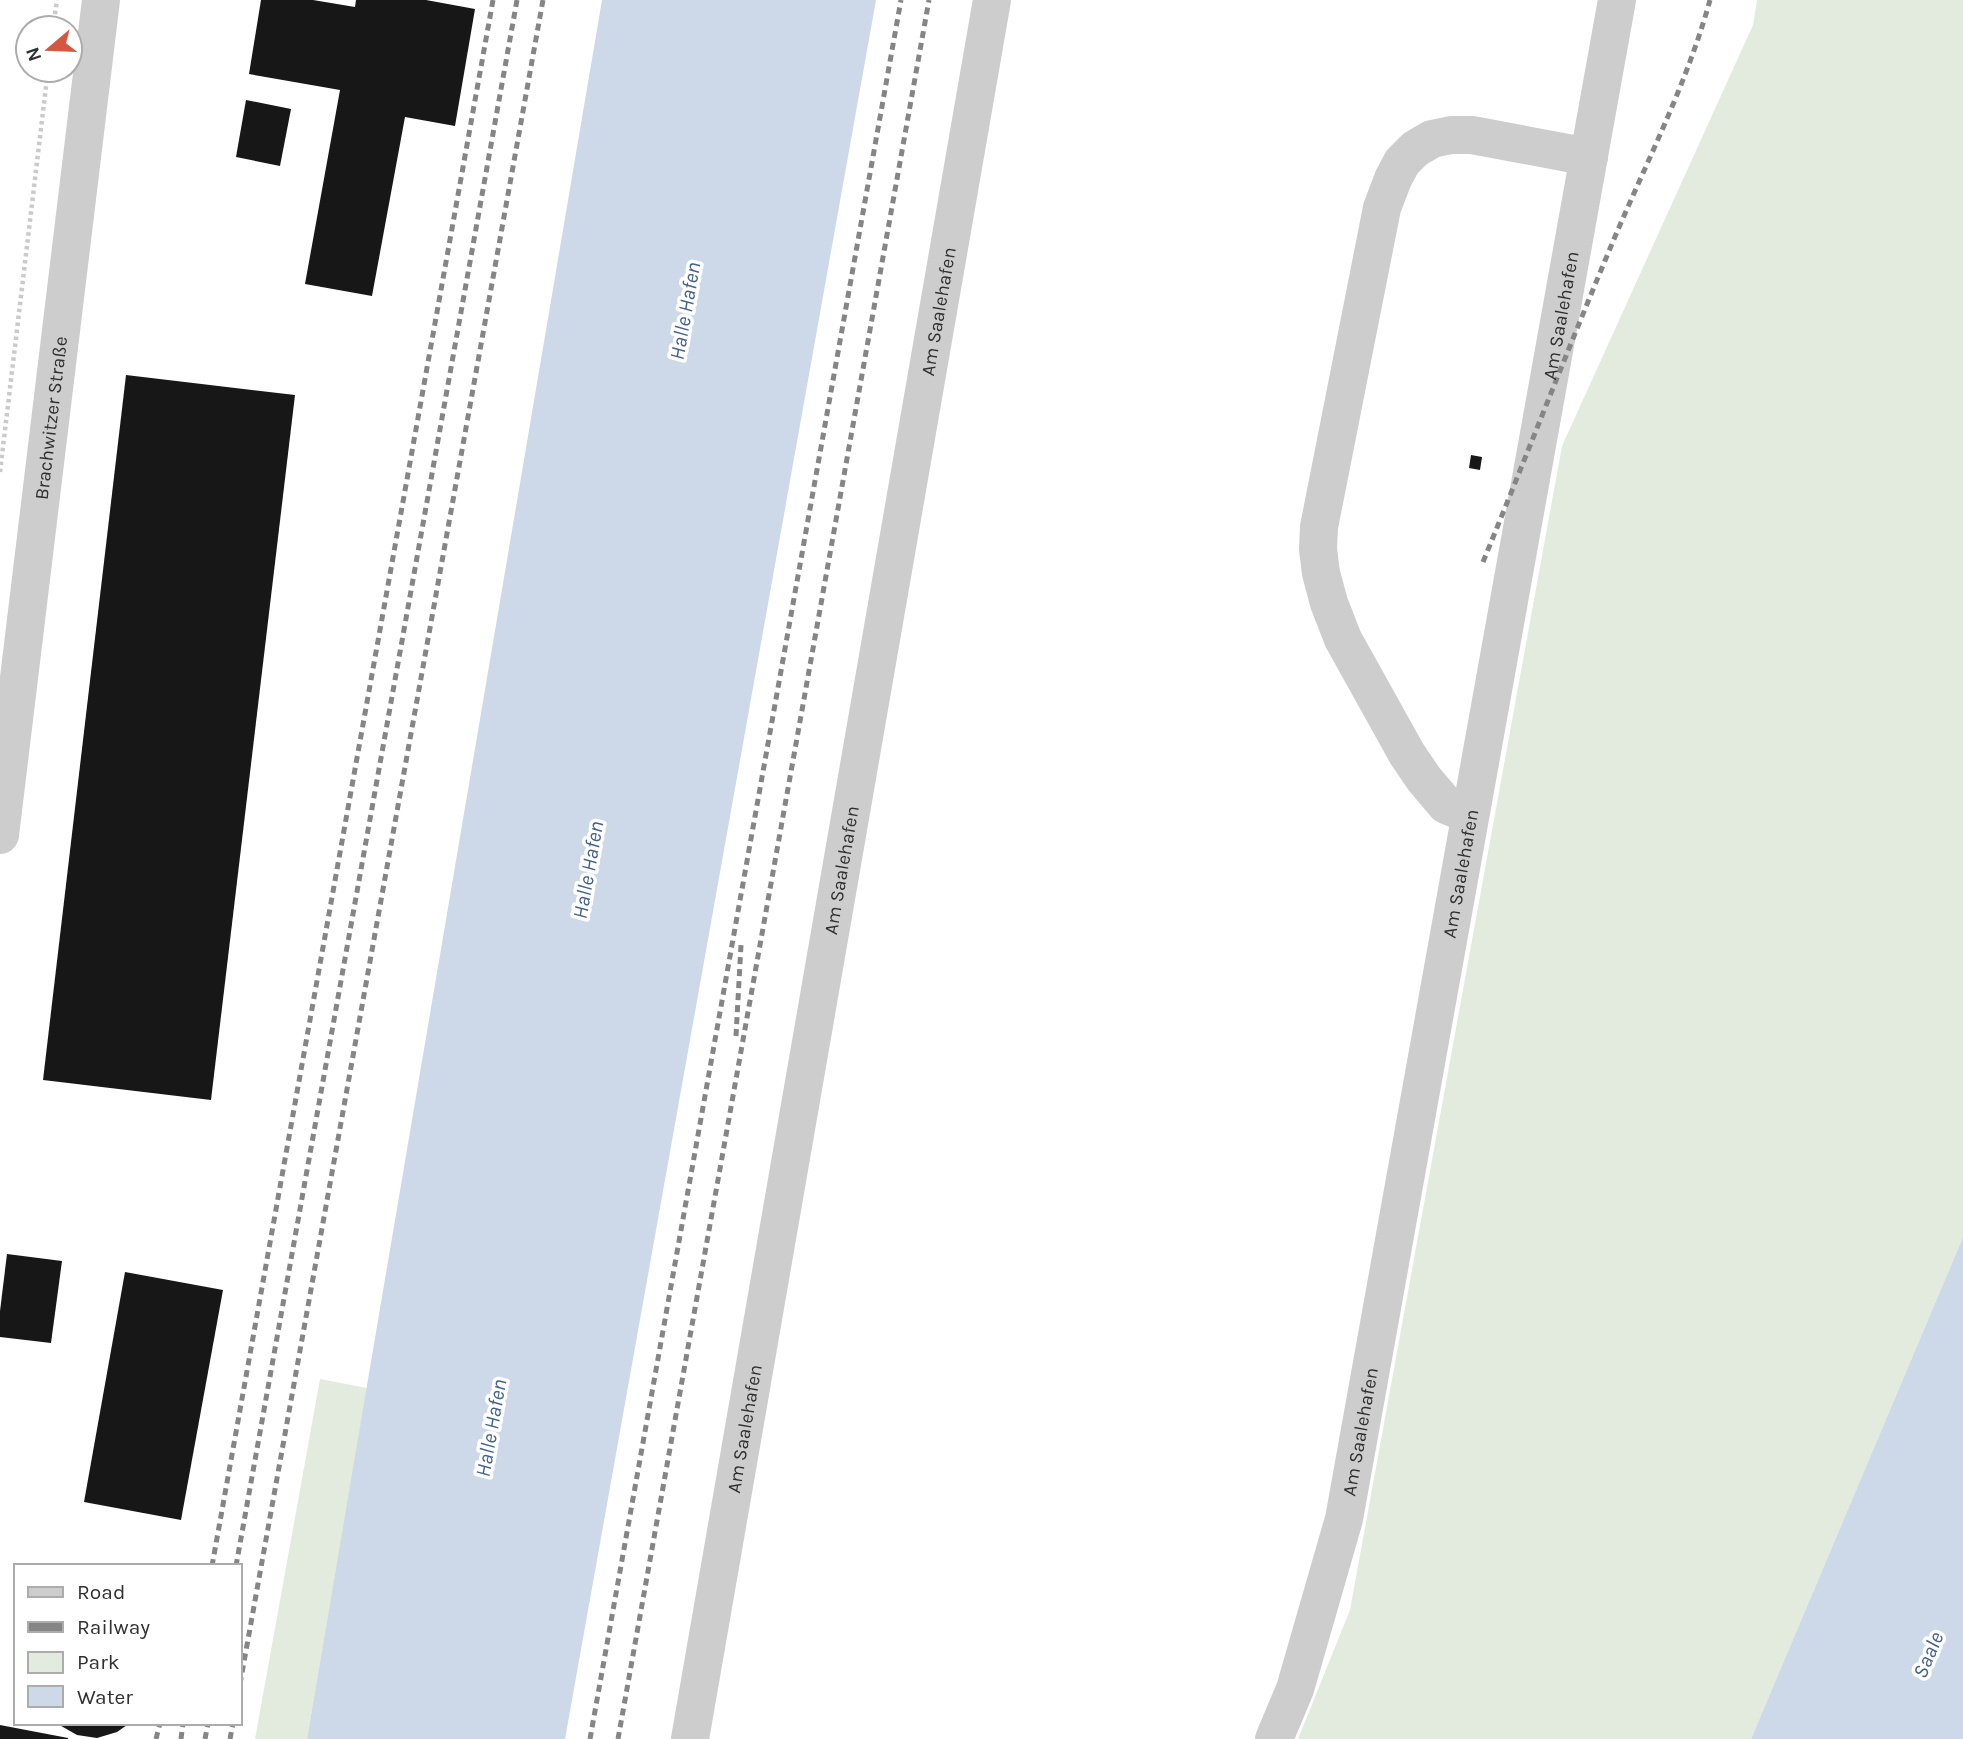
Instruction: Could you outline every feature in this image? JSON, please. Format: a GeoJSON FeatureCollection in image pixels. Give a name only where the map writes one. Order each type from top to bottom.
{"type":"FeatureCollection","features":[{"type":"Feature","properties":{"kind":"street","name":"Brachwitzer Straße"},"geometry":{"type":"LineString","coordinates":[[0,835],[101,0]]}},
{"type":"Feature","properties":{"kind":"street","name":"Am Saalehafen"},"geometry":{"type":"LineString","coordinates":[[690,1739],[992,0]]}},
{"type":"Feature","properties":{"kind":"street","name":"Am Saalehafen"},"geometry":{"type":"LineString","coordinates":[[1274,1739],[1295,1689],[1344,1519],[1617,0]]}},
{"type":"Feature","properties":{"kind":"street"},"geometry":{"type":"LineString","coordinates":[[1471,815],[1446,805],[1424,779],[1407,754],[1343,639],[1321,573],[1319,527],[1382,208],[1402,162],[1415,149],[1432,139],[1451,135],[1472,135],[1589,157]]}},
{"type":"Feature","properties":{"kind":"path"},"geometry":{"type":"LineString","coordinates":[[0,472],[46,84]]}},
{"type":"Feature","properties":{"kind":"green space"},"geometry":{"type":"Polygon","coordinates":[[[1757,0],[1963,0],[1963,1237],[1751,1739],[1298,1739],[1350,1610],[1562,446],[1753,25],[1757,0]]]}},
{"type":"Feature","properties":{"kind":"green space"},"geometry":{"type":"Polygon","coordinates":[[[320,1379],[367,1388],[307,1739],[255,1739],[320,1379]]]}},
{"type":"Feature","properties":{"kind":"water","name":"Halle Hafen"},"geometry":{"type":"Polygon","coordinates":[[[602,0],[876,0],[565,1739],[307,1739],[602,0]]]}},
{"type":"Feature","properties":{"kind":"water","name":"Saale"},"geometry":{"type":"Polygon","coordinates":[[[1963,1237],[1963,1739],[1751,1739],[1963,1237]]]}},
{"type":"Feature","properties":{"kind":"building"},"geometry":{"type":"Polygon","coordinates":[[[261,0],[313,0],[355,7],[356,0],[426,0],[475,9],[455,126],[405,117],[372,296],[305,284],[340,90],[249,74],[261,0]]]}},
{"type":"Feature","properties":{"kind":"building"},"geometry":{"type":"Polygon","coordinates":[[[246,100],[291,109],[280,166],[236,157],[246,100]]]}},
{"type":"Feature","properties":{"kind":"building"},"geometry":{"type":"Polygon","coordinates":[[[126,375],[295,395],[211,1100],[43,1080],[126,375]]]}},
{"type":"Feature","properties":{"kind":"building"},"geometry":{"type":"Polygon","coordinates":[[[1471,455],[1482,457],[1480,470],[1469,468],[1471,455]]]}},
{"type":"Feature","properties":{"kind":"building"},"geometry":{"type":"Polygon","coordinates":[[[7,1254],[62,1261],[51,1343],[0,1337],[0,1311],[7,1254]]]}},
{"type":"Feature","properties":{"kind":"building"},"geometry":{"type":"Polygon","coordinates":[[[125,1272],[223,1290],[181,1520],[84,1502],[125,1272]]]}},
{"type":"Feature","properties":{"kind":"building"},"geometry":{"type":"Polygon","coordinates":[[[0,1725],[68,1738],[68,1739],[0,1739],[0,1725]]]}},
{"type":"Feature","properties":{"kind":"building"},"geometry":{"type":"Polygon","coordinates":[[[60,1725],[127,1725],[117,1732],[97,1738],[77,1735],[60,1725]]]}},
{"type":"Feature","properties":{"kind":"railway"},"geometry":{"type":"LineString","coordinates":[[212,1564],[493,0]]}},
{"type":"Feature","properties":{"kind":"railway"},"geometry":{"type":"LineString","coordinates":[[236,1564],[517,0]]}},
{"type":"Feature","properties":{"kind":"railway"},"geometry":{"type":"LineString","coordinates":[[242,1673],[543,0]]}},
{"type":"Feature","properties":{"kind":"railway"},"geometry":{"type":"LineString","coordinates":[[590,1739],[901,0]]}},
{"type":"Feature","properties":{"kind":"railway"},"geometry":{"type":"LineString","coordinates":[[618,1739],[929,0]]}},
{"type":"Feature","properties":{"kind":"railway"},"geometry":{"type":"LineString","coordinates":[[1483,562],[1600,273],[1680,88],[1710,0]]}},
{"type":"Feature","properties":{"kind":"railway"},"geometry":{"type":"LineString","coordinates":[[736,1036],[741,945]]}},
{"type":"Feature","properties":{"kind":"railway"},"geometry":{"type":"LineString","coordinates":[[156,1739],[160,1725]]}},
{"type":"Feature","properties":{"kind":"railway"},"geometry":{"type":"LineString","coordinates":[[181,1739],[183,1725]]}},
{"type":"Feature","properties":{"kind":"railway"},"geometry":{"type":"LineString","coordinates":[[205,1739],[208,1725]]}},
{"type":"Feature","properties":{"kind":"railway"},"geometry":{"type":"LineString","coordinates":[[230,1739],[233,1725]]}}]}
